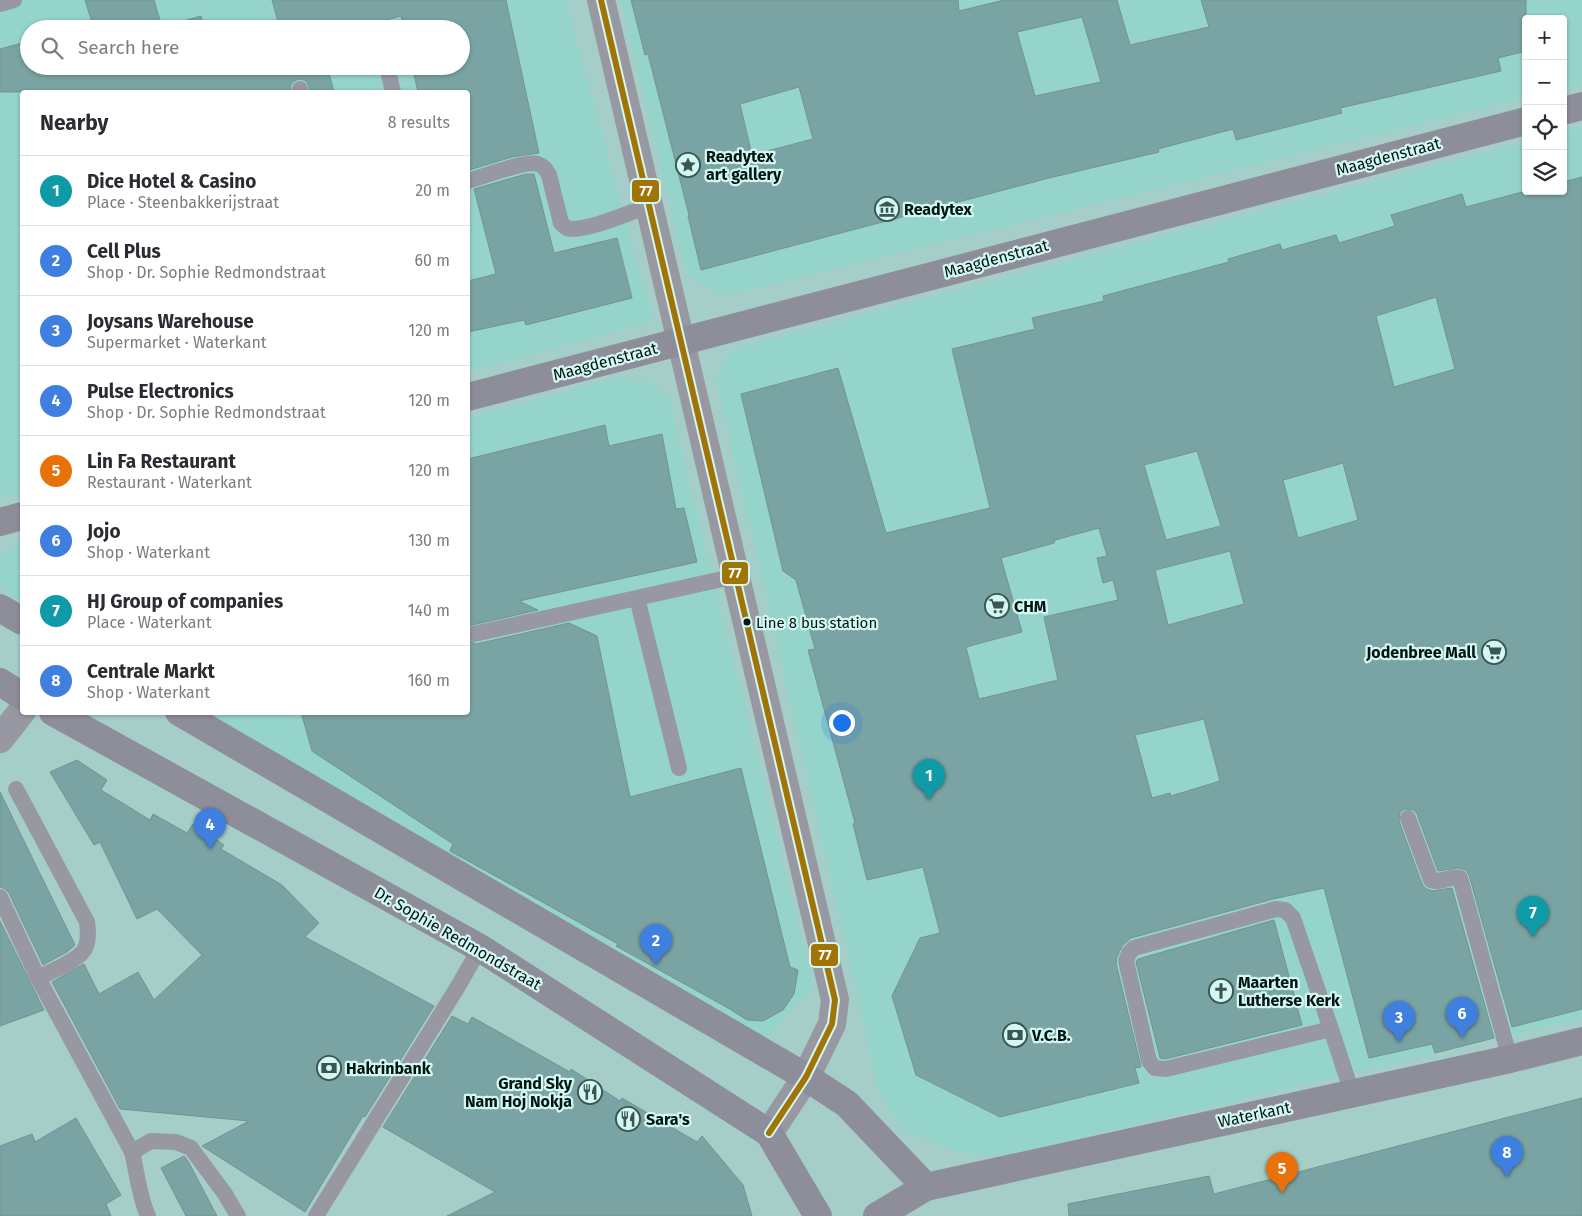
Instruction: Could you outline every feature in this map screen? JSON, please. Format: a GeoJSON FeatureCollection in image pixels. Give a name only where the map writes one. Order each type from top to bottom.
{"type":"FeatureCollection","features":[{"type":"Feature","properties":{"kind":"street"},"geometry":{"type":"LineString","coordinates":[[601,0],[835,1000],[832,1024],[806,1077],[769,1133]]}},
{"type":"Feature","properties":{"kind":"street"},"geometry":{"type":"LineString","coordinates":[[1567,110],[1582,106]]}},
{"type":"Feature","properties":{"kind":"street","name":"Maagdenstraat"},"geometry":{"type":"LineString","coordinates":[[470,396],[1522,122]]}},
{"type":"Feature","properties":{"kind":"street"},"geometry":{"type":"LineString","coordinates":[[0,608],[20,620]]}},
{"type":"Feature","properties":{"kind":"street"},"geometry":{"type":"LineString","coordinates":[[0,682],[20,695]]}},
{"type":"Feature","properties":{"kind":"street"},"geometry":{"type":"LineString","coordinates":[[0,740],[20,714]]}},
{"type":"Feature","properties":{"kind":"street","name":"Dr. Sophie Redmondstraat"},"geometry":{"type":"LineString","coordinates":[[57,715],[480,948],[769,1133],[818,1216]]}},
{"type":"Feature","properties":{"kind":"street"},"geometry":{"type":"LineString","coordinates":[[184,715],[806,1077],[847,1104],[926,1187]]}},
{"type":"Feature","properties":{"kind":"street","name":"Waterkant"},"geometry":{"type":"LineString","coordinates":[[883,1215],[926,1187],[1510,1058],[1582,1040]]}},
{"type":"Feature","properties":{"kind":"lane"},"geometry":{"type":"LineString","coordinates":[[0,4],[14,0]]}},
{"type":"Feature","properties":{"kind":"lane"},"geometry":{"type":"LineString","coordinates":[[388,75],[392,90]]}},
{"type":"Feature","properties":{"kind":"lane"},"geometry":{"type":"LineString","coordinates":[[470,180],[521,165],[539,164],[545,168],[549,176],[561,223],[571,229],[594,224],[649,206]]}},
{"type":"Feature","properties":{"kind":"lane"},"geometry":{"type":"LineString","coordinates":[[474,634],[736,576]]}},
{"type":"Feature","properties":{"kind":"lane"},"geometry":{"type":"LineString","coordinates":[[637,598],[679,768]]}},
{"type":"Feature","properties":{"kind":"lane"},"geometry":{"type":"LineString","coordinates":[[16,789],[87,922],[88,936],[86,948],[80,956],[38,978]]}},
{"type":"Feature","properties":{"kind":"lane"},"geometry":{"type":"LineString","coordinates":[[1408,818],[1431,880],[1436,882],[1456,876],[1460,878],[1510,1058]]}},
{"type":"Feature","properties":{"kind":"lane"},"geometry":{"type":"LineString","coordinates":[[0,896],[38,978],[132,1152],[142,1200],[148,1216]]}},
{"type":"Feature","properties":{"kind":"lane"},"geometry":{"type":"LineString","coordinates":[[1331,1029],[1166,1069],[1155,1068],[1149,1061],[1126,961],[1129,953],[1134,948],[1276,908],[1285,910],[1293,918],[1331,1029],[1352,1093]]}},
{"type":"Feature","properties":{"kind":"lane"},"geometry":{"type":"LineString","coordinates":[[316,1216],[480,948]]}},
{"type":"Feature","properties":{"kind":"lane"},"geometry":{"type":"LineString","coordinates":[[132,1152],[150,1141],[176,1142],[191,1148],[225,1194],[238,1216]]}},
{"type":"Feature","properties":{"kind":"shaded area"},"geometry":{"type":"Polygon","coordinates":[[[0,0],[566,0],[653,321],[470,371],[470,90],[20,90],[20,493],[0,498],[0,0]]]}},
{"type":"Feature","properties":{"kind":"shaded area"},"geometry":{"type":"Polygon","coordinates":[[[621,0],[1582,0],[1582,78],[1579,85],[1567,88],[1567,15],[1522,15],[1522,99],[720,297],[687,274],[621,0]]]}},
{"type":"Feature","properties":{"kind":"shaded area"},"geometry":{"type":"Polygon","coordinates":[[[1582,127],[1582,1018],[1003,1156],[960,1153],[905,1131],[880,1096],[716,378],[731,350],[1522,143],[1522,195],[1567,195],[1567,131],[1582,127]]]}},
{"type":"Feature","properties":{"kind":"shaded area"},"geometry":{"type":"Polygon","coordinates":[[[615,378],[650,382],[668,395],[813,986],[762,1044],[209,715],[470,715],[470,417],[615,378]]]}},
{"type":"Feature","properties":{"kind":"shaded area"},"geometry":{"type":"Polygon","coordinates":[[[20,543],[20,601],[0,586],[0,562],[3,553],[20,543]]]}},
{"type":"Feature","properties":{"kind":"building"},"geometry":{"type":"Polygon","coordinates":[[[85,0],[154,0],[160,20],[91,20],[85,0]]]}},
{"type":"Feature","properties":{"kind":"building"},"geometry":{"type":"Polygon","coordinates":[[[272,0],[506,0],[539,153],[512,157],[470,170],[470,90],[418,90],[414,75],[470,75],[470,20],[402,20],[401,16],[387,20],[278,20],[272,0]]]}},
{"type":"Feature","properties":{"kind":"building"},"geometry":{"type":"Polygon","coordinates":[[[631,0],[958,0],[959,11],[1004,0],[1117,0],[1130,45],[1209,27],[1201,0],[1526,0],[1526,15],[1522,15],[1522,52],[1498,58],[1501,71],[1340,108],[1342,113],[1236,140],[1233,129],[1158,149],[1159,152],[1049,178],[701,270],[648,54],[645,55],[631,0]],[[1082,17],[1017,32],[1035,96],[1101,82],[1082,17]],[[799,87],[740,104],[752,155],[813,139],[799,87]]]}},
{"type":"Feature","properties":{"kind":"building"},"geometry":{"type":"Polygon","coordinates":[[[201,16],[202,20],[187,20],[201,16]]]}},
{"type":"Feature","properties":{"kind":"building"},"geometry":{"type":"Polygon","coordinates":[[[20,43],[20,75],[329,75],[333,90],[310,90],[307,82],[302,79],[292,83],[291,90],[20,90],[20,92],[0,92],[0,49],[20,43]]]}},
{"type":"Feature","properties":{"kind":"building"},"geometry":{"type":"Polygon","coordinates":[[[526,174],[534,174],[554,253],[617,238],[632,298],[526,325],[524,320],[470,332],[470,280],[496,274],[474,189],[526,174]]]}},
{"type":"Feature","properties":{"kind":"building"},"geometry":{"type":"Polygon","coordinates":[[[1582,177],[1582,1009],[1512,1027],[1469,875],[1466,870],[1458,868],[1438,871],[1417,814],[1414,810],[1405,809],[1400,812],[1399,821],[1422,884],[1425,888],[1432,891],[1452,888],[1494,1038],[1435,1053],[1432,1044],[1369,1058],[1324,888],[1273,899],[1131,938],[1122,946],[1116,963],[1141,1067],[1135,1068],[1139,1083],[1000,1117],[916,1075],[892,996],[920,938],[940,933],[923,867],[867,880],[853,824],[855,823],[808,650],[815,649],[796,580],[783,571],[741,394],[838,368],[886,533],[990,508],[952,349],[1035,329],[1032,318],[1104,301],[1103,296],[1229,262],[1228,259],[1280,244],[1282,250],[1336,235],[1339,243],[1395,226],[1391,215],[1462,194],[1466,207],[1522,192],[1522,195],[1567,195],[1567,181],[1582,177]],[[1436,297],[1376,316],[1394,387],[1455,369],[1436,297]],[[1197,451],[1144,465],[1166,540],[1221,526],[1197,451]],[[1343,463],[1283,480],[1298,538],[1358,520],[1343,463]],[[1099,528],[1055,540],[1054,543],[1001,558],[1022,632],[966,647],[979,699],[1058,680],[1044,617],[1118,600],[1113,580],[1103,583],[1097,558],[1107,556],[1099,528]],[[1230,551],[1155,570],[1168,625],[1244,604],[1230,551]],[[1204,719],[1135,735],[1152,798],[1170,793],[1171,796],[1220,781],[1204,719]]]}},
{"type":"Feature","properties":{"kind":"building"},"geometry":{"type":"Polygon","coordinates":[[[605,425],[609,446],[662,434],[676,509],[684,508],[697,562],[519,601],[538,610],[470,626],[470,459],[605,425]]]}},
{"type":"Feature","properties":{"kind":"building"},"geometry":{"type":"Polygon","coordinates":[[[569,623],[597,636],[630,797],[741,768],[790,967],[798,970],[794,994],[783,1010],[763,1021],[747,1020],[616,946],[618,944],[450,851],[453,844],[312,751],[302,715],[470,715],[470,642],[476,644],[569,623]]]}},
{"type":"Feature","properties":{"kind":"building"},"geometry":{"type":"Polygon","coordinates":[[[77,760],[107,780],[101,790],[150,820],[153,814],[187,833],[193,824],[224,845],[221,849],[282,885],[319,923],[305,937],[434,1006],[365,1117],[363,1116],[305,1212],[202,1146],[249,1121],[120,1109],[52,982],[84,964],[99,994],[138,972],[154,1000],[202,955],[157,909],[137,919],[100,842],[94,845],[50,772],[77,760]]]}},
{"type":"Feature","properties":{"kind":"building"},"geometry":{"type":"Polygon","coordinates":[[[0,792],[75,945],[67,952],[43,965],[9,893],[0,887],[0,792]]]}},
{"type":"Feature","properties":{"kind":"building","name":"Maarten Lutherse Kerk"},"geometry":{"type":"Polygon","coordinates":[[[1274,920],[1302,1025],[1165,1059],[1160,1058],[1136,962],[1138,959],[1274,920]]]}},
{"type":"Feature","properties":{"kind":"building"},"geometry":{"type":"Polygon","coordinates":[[[0,921],[44,1010],[0,1026],[0,921]]]}},
{"type":"Feature","properties":{"kind":"building"},"geometry":{"type":"Polygon","coordinates":[[[452,1016],[468,1024],[472,1017],[570,1072],[571,1069],[620,1101],[622,1098],[697,1142],[702,1136],[743,1185],[752,1216],[447,1216],[495,1192],[383,1127],[452,1016]]]}},
{"type":"Feature","properties":{"kind":"building"},"geometry":{"type":"Polygon","coordinates":[[[1582,1098],[1582,1216],[1069,1216],[1068,1204],[1209,1176],[1214,1194],[1582,1098]]]}},
{"type":"Feature","properties":{"kind":"building"},"geometry":{"type":"Polygon","coordinates":[[[76,1118],[121,1195],[106,1204],[111,1216],[0,1216],[0,1146],[32,1134],[35,1142],[76,1118]]]}},
{"type":"Feature","properties":{"kind":"building"},"geometry":{"type":"Polygon","coordinates":[[[184,1156],[217,1216],[186,1216],[161,1168],[184,1156]]]}},
{"type":"Feature","properties":{"kind":"transit line","name":"77"},"geometry":{"type":"LineString","coordinates":[[601,0],[835,1000],[832,1024],[806,1077],[769,1133]]}},
{"type":"Feature","properties":{"kind":"place","name":"Readytex art gallery"},"geometry":{"type":"Point","coordinates":[688,165]}},
{"type":"Feature","properties":{"kind":"place","name":"Readytex"},"geometry":{"type":"Point","coordinates":[887,209]}},
{"type":"Feature","properties":{"kind":"place","name":"CHM"},"geometry":{"type":"Point","coordinates":[997,606]}},
{"type":"Feature","properties":{"kind":"place","name":"Line 8 bus station"},"geometry":{"type":"Point","coordinates":[747,622]}},
{"type":"Feature","properties":{"kind":"place","name":"Jodenbree Mall"},"geometry":{"type":"Point","coordinates":[1494,652]}},
{"type":"Feature","properties":{"kind":"place","name":"Dice Hotel & Casino"},"geometry":{"type":"Point","coordinates":[929,800]}},
{"type":"Feature","properties":{"kind":"place","name":"Pulse Electronics"},"geometry":{"type":"Point","coordinates":[210,849]}},
{"type":"Feature","properties":{"kind":"place","name":"HJ Group of companies"},"geometry":{"type":"Point","coordinates":[1533,937]}},
{"type":"Feature","properties":{"kind":"place","name":"Cell Plus"},"geometry":{"type":"Point","coordinates":[656,965]}},
{"type":"Feature","properties":{"kind":"place","name":"Maarten Lutherse Kerk"},"geometry":{"type":"Point","coordinates":[1221,991]}},
{"type":"Feature","properties":{"kind":"place","name":"V.C.B."},"geometry":{"type":"Point","coordinates":[1015,1035]}},
{"type":"Feature","properties":{"kind":"place","name":"Jojo"},"geometry":{"type":"Point","coordinates":[1462,1038]}},
{"type":"Feature","properties":{"kind":"place","name":"Joysans Warehouse"},"geometry":{"type":"Point","coordinates":[1399,1042]}},
{"type":"Feature","properties":{"kind":"place","name":"Hakrinbank"},"geometry":{"type":"Point","coordinates":[329,1068]}},
{"type":"Feature","properties":{"kind":"place","name":"Grand Sky Nam Hoj Nokja"},"geometry":{"type":"Point","coordinates":[590,1092]}},
{"type":"Feature","properties":{"kind":"place","name":"Sara's"},"geometry":{"type":"Point","coordinates":[628,1119]}},
{"type":"Feature","properties":{"kind":"place","name":"Centrale Markt"},"geometry":{"type":"Point","coordinates":[1507,1177]}},
{"type":"Feature","properties":{"kind":"place","name":"Lin Fa Restaurant"},"geometry":{"type":"Point","coordinates":[1282,1193]}}]}
